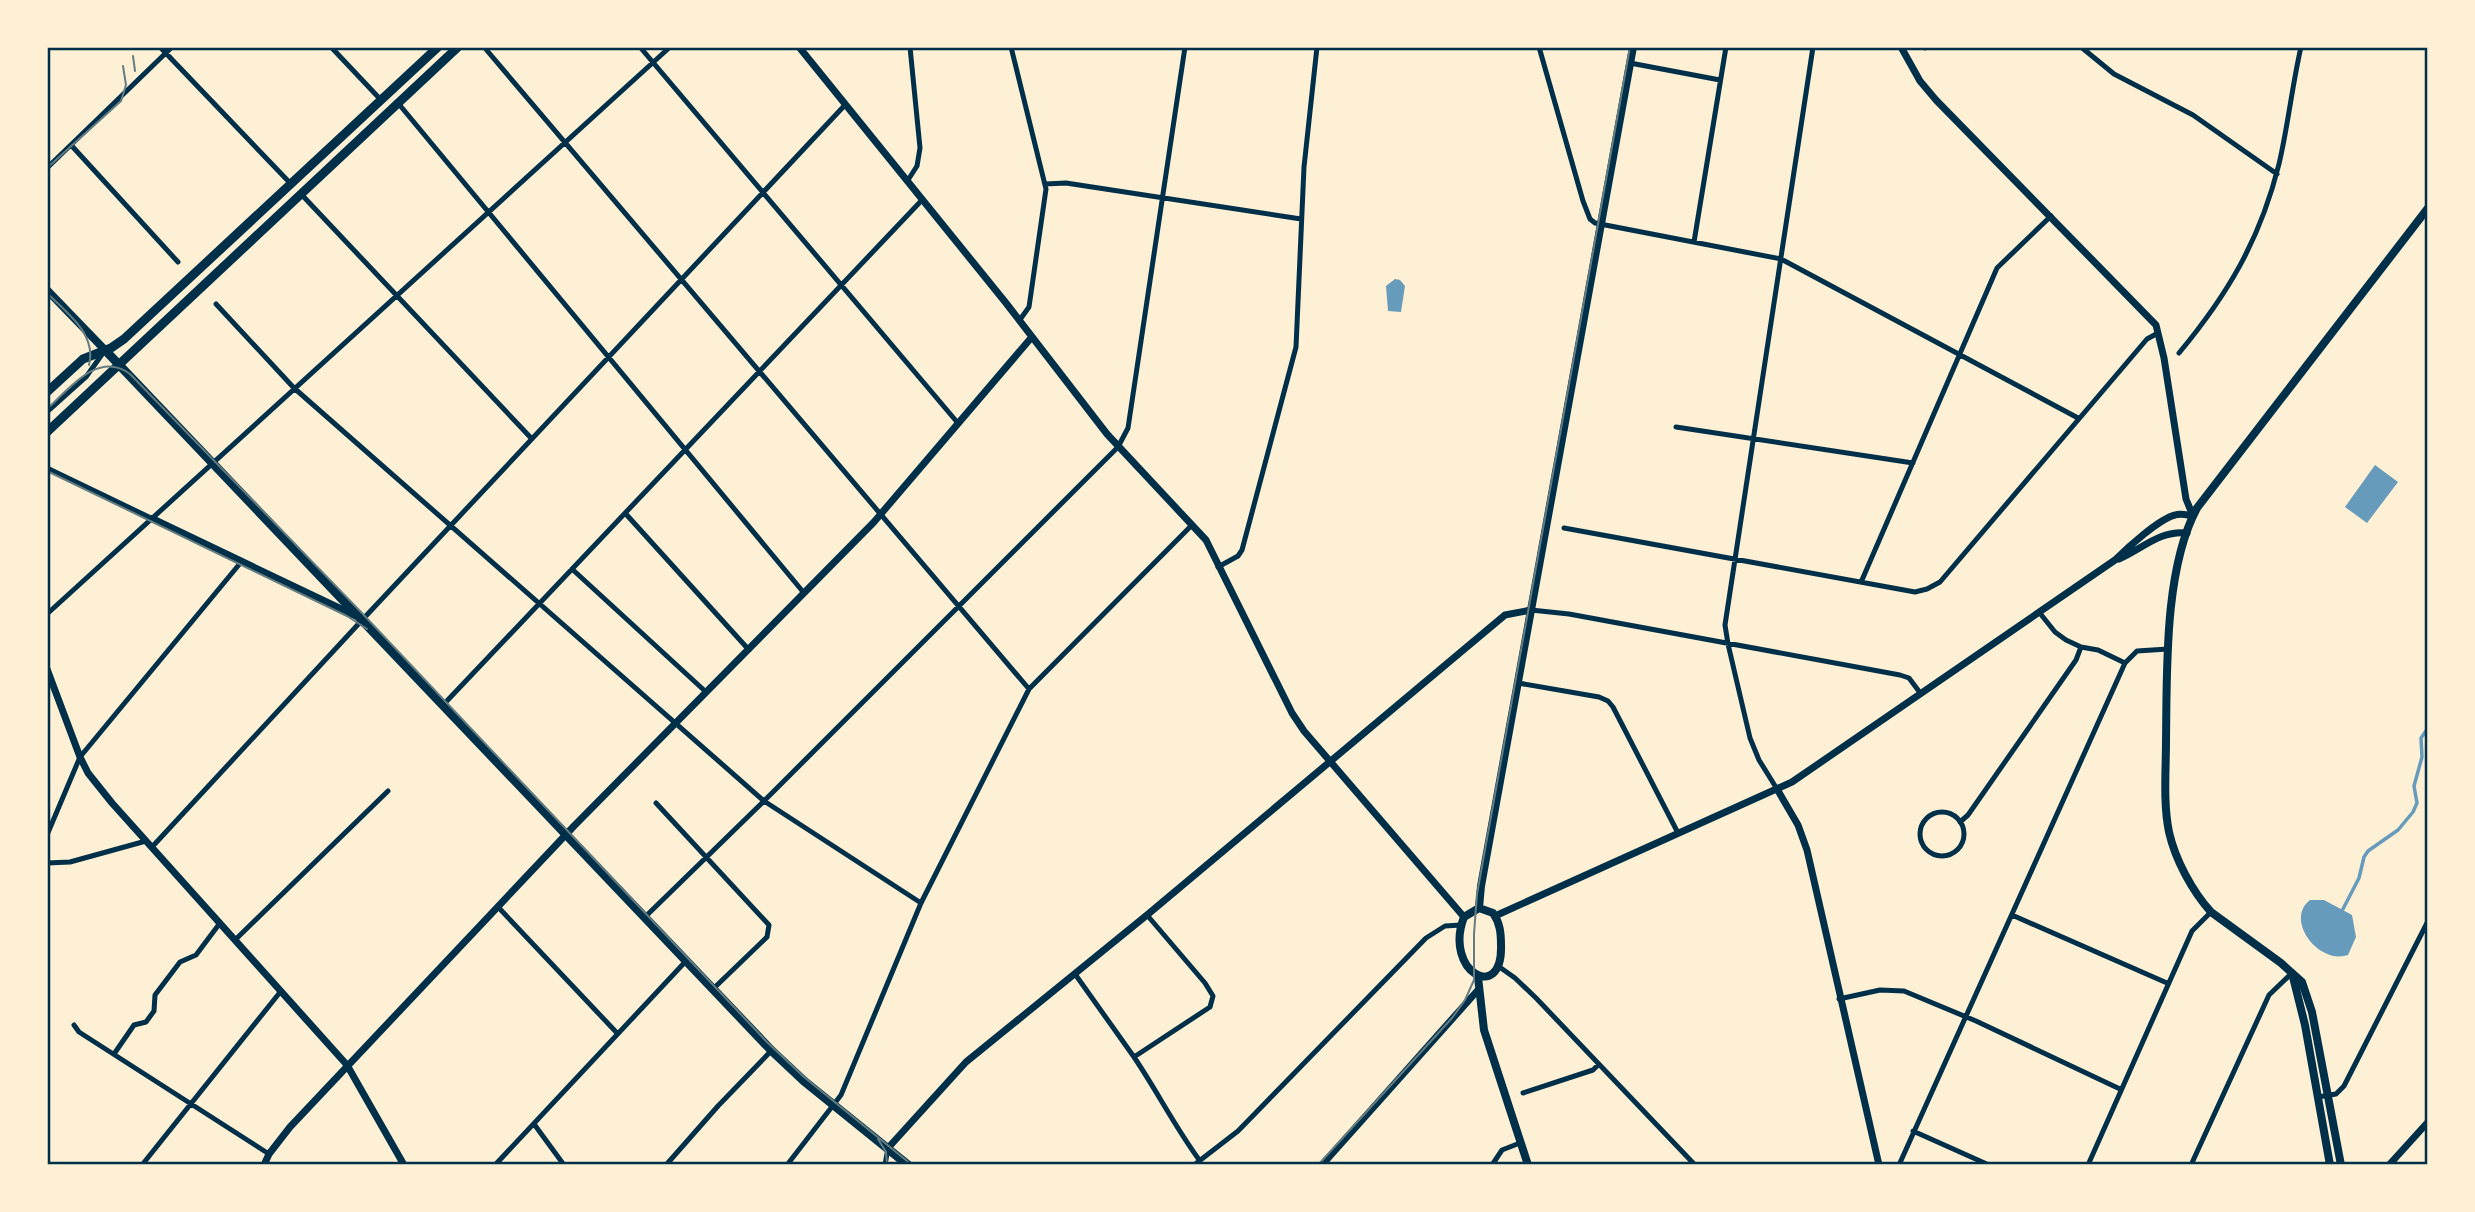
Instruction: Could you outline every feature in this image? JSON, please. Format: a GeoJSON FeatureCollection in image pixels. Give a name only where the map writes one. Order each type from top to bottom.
{"type":"FeatureCollection","features":[{"type":"Feature","properties":{"kind":"main road"},"geometry":{"type":"LineString","coordinates":[[47,392],[83,359],[124,339],[438,47]]}},
{"type":"Feature","properties":{"kind":"main road"},"geometry":{"type":"LineString","coordinates":[[47,432],[458,47]]}},
{"type":"Feature","properties":{"kind":"main road"},"geometry":{"type":"LineString","coordinates":[[1479,908],[1490,911],[1495,916],[1501,936],[1501,958],[1490,975],[1478,977],[1468,970],[1464,962],[1460,945],[1463,921],[1479,908],[1633,47]]}},
{"type":"Feature","properties":{"kind":"main road"},"geometry":{"type":"LineString","coordinates":[[2340,1165],[2292,972],[2211,912],[2190,880],[2174,847],[2168,826],[2166,757],[2169,649],[2175,586],[2186,533],[2201,501],[2428,208]]}},
{"type":"Feature","properties":{"kind":"main road"},"geometry":{"type":"LineString","coordinates":[[47,290],[772,1050],[908,1165]]}},
{"type":"Feature","properties":{"kind":"main road"},"geometry":{"type":"LineString","coordinates":[[1478,977],[1484,1030],[1528,1165]]}},
{"type":"Feature","properties":{"kind":"main road"},"geometry":{"type":"LineString","coordinates":[[2323,1096],[2330,1165]]}},
{"type":"Feature","properties":{"kind":"street"},"geometry":{"type":"LineString","coordinates":[[160,47],[291,184]]}},
{"type":"Feature","properties":{"kind":"street"},"geometry":{"type":"LineString","coordinates":[[47,168],[172,47]]}},
{"type":"Feature","properties":{"kind":"street"},"geometry":{"type":"LineString","coordinates":[[331,47],[381,100]]}},
{"type":"Feature","properties":{"kind":"street"},"geometry":{"type":"LineString","coordinates":[[484,47],[1029,689]]}},
{"type":"Feature","properties":{"kind":"street"},"geometry":{"type":"LineString","coordinates":[[639,47],[957,422]]}},
{"type":"Feature","properties":{"kind":"street"},"geometry":{"type":"LineString","coordinates":[[47,614],[670,47]]}},
{"type":"Feature","properties":{"kind":"street"},"geometry":{"type":"LineString","coordinates":[[799,47],[908,180],[1118,447],[1206,540],[1292,713],[1304,731],[1463,921],[1445,926],[1426,938],[1238,1131],[1197,1163],[1173,1124],[1164,1101],[1074,974]]}},
{"type":"Feature","properties":{"kind":"street"},"geometry":{"type":"LineString","coordinates":[[908,180],[917,166],[920,148],[911,47]]}},
{"type":"Feature","properties":{"kind":"street"},"geometry":{"type":"LineString","coordinates":[[1011,47],[1046,197],[1029,307],[1019,321]]}},
{"type":"Feature","properties":{"kind":"street"},"geometry":{"type":"LineString","coordinates":[[645,917],[764,802],[1118,447],[1128,428],[1185,47]]}},
{"type":"Feature","properties":{"kind":"street"},"geometry":{"type":"LineString","coordinates":[[1218,567],[1238,556],[1242,550],[1295,358],[1304,167],[1317,47]]}},
{"type":"Feature","properties":{"kind":"street"},"geometry":{"type":"LineString","coordinates":[[1539,47],[1583,201],[1590,219],[1600,226],[1781,259],[2078,418]]}},
{"type":"Feature","properties":{"kind":"street"},"geometry":{"type":"LineString","coordinates":[[1694,242],[1726,47]]}},
{"type":"Feature","properties":{"kind":"street"},"geometry":{"type":"LineString","coordinates":[[1813,47],[1725,625],[1754,750],[1798,825],[1804,841],[1879,1165]]}},
{"type":"Feature","properties":{"kind":"street"},"geometry":{"type":"LineString","coordinates":[[1901,47],[1920,81],[1936,100],[2148,314],[2158,333],[2186,499],[2193,516]]}},
{"type":"Feature","properties":{"kind":"street"},"geometry":{"type":"LineString","coordinates":[[2081,47],[2113,74],[2193,115],[2277,174]]}},
{"type":"Feature","properties":{"kind":"street"},"geometry":{"type":"LineString","coordinates":[[2179,353],[2207,320],[2242,265],[2254,240],[2277,174],[2301,47]]}},
{"type":"Feature","properties":{"kind":"street"},"geometry":{"type":"LineString","coordinates":[[1630,63],[1720,80]]}},
{"type":"Feature","properties":{"kind":"street"},"geometry":{"type":"LineString","coordinates":[[398,103],[804,593]]}},
{"type":"Feature","properties":{"kind":"street"},"geometry":{"type":"LineString","coordinates":[[47,863],[70,862],[150,844],[845,105]]}},
{"type":"Feature","properties":{"kind":"street"},"geometry":{"type":"LineString","coordinates":[[71,145],[178,262]]}},
{"type":"Feature","properties":{"kind":"street"},"geometry":{"type":"LineString","coordinates":[[1045,184],[1066,183],[1301,219]]}},
{"type":"Feature","properties":{"kind":"street"},"geometry":{"type":"LineString","coordinates":[[300,194],[532,439]]}},
{"type":"Feature","properties":{"kind":"street"},"geometry":{"type":"LineString","coordinates":[[444,704],[922,201]]}},
{"type":"Feature","properties":{"kind":"street"},"geometry":{"type":"LineString","coordinates":[[1862,580],[1997,268],[2051,216]]}},
{"type":"Feature","properties":{"kind":"street"},"geometry":{"type":"LineString","coordinates":[[216,304],[294,388],[764,802],[921,903]]}},
{"type":"Feature","properties":{"kind":"street"},"geometry":{"type":"LineString","coordinates":[[1564,528],[1862,580],[1915,592],[1935,586],[2147,338],[2158,333]]}},
{"type":"Feature","properties":{"kind":"street"},"geometry":{"type":"LineString","coordinates":[[264,1165],[290,1127],[347,1065],[675,723],[881,515],[957,422],[1031,338]]}},
{"type":"Feature","properties":{"kind":"street"},"geometry":{"type":"LineString","coordinates":[[47,412],[86,377],[105,350]]}},
{"type":"Feature","properties":{"kind":"street"},"geometry":{"type":"LineString","coordinates":[[1676,427],[1913,463]]}},
{"type":"Feature","properties":{"kind":"street"},"geometry":{"type":"LineString","coordinates":[[47,468],[362,619]]}},
{"type":"Feature","properties":{"kind":"street"},"geometry":{"type":"LineString","coordinates":[[625,513],[749,650]]}},
{"type":"Feature","properties":{"kind":"street"},"geometry":{"type":"LineString","coordinates":[[1495,916],[1805,774],[2115,560],[2131,544],[2171,516],[2193,516]]}},
{"type":"Feature","properties":{"kind":"street"},"geometry":{"type":"LineString","coordinates":[[787,1165],[841,1095],[921,903],[1029,689],[1192,525]]}},
{"type":"Feature","properties":{"kind":"street"},"geometry":{"type":"LineString","coordinates":[[2115,560],[2136,551],[2161,535],[2186,533]]}},
{"type":"Feature","properties":{"kind":"street"},"geometry":{"type":"LineString","coordinates":[[47,835],[80,757],[242,561]]}},
{"type":"Feature","properties":{"kind":"street"},"geometry":{"type":"LineString","coordinates":[[572,569],[706,692]]}},
{"type":"Feature","properties":{"kind":"street"},"geometry":{"type":"LineString","coordinates":[[885,1165],[888,1148],[966,1062],[1147,915],[1505,615],[1531,610],[1569,614],[1900,675],[1909,678],[1922,694]]}},
{"type":"Feature","properties":{"kind":"street"},"geometry":{"type":"LineString","coordinates":[[2039,612],[2055,632],[2066,640],[2081,647],[2098,650],[2125,663]]}},
{"type":"Feature","properties":{"kind":"street"},"geometry":{"type":"LineString","coordinates":[[1961,822],[2076,660],[2081,647]]}},
{"type":"Feature","properties":{"kind":"street"},"geometry":{"type":"LineString","coordinates":[[1899,1165],[2125,663],[2130,656],[2143,649],[2169,649]]}},
{"type":"Feature","properties":{"kind":"street"},"geometry":{"type":"LineString","coordinates":[[47,669],[80,757],[96,783],[347,1065],[404,1165]]}},
{"type":"Feature","properties":{"kind":"street"},"geometry":{"type":"LineString","coordinates":[[1518,683],[1599,697],[1608,701],[1678,833]]}},
{"type":"Feature","properties":{"kind":"street"},"geometry":{"type":"LineString","coordinates":[[235,940],[388,791]]}},
{"type":"Feature","properties":{"kind":"street"},"geometry":{"type":"LineString","coordinates":[[656,803],[767,920],[769,930],[766,937],[713,989]]}},
{"type":"Feature","properties":{"kind":"street"},"geometry":{"type":"LineString","coordinates":[[1943,812],[1961,822],[1964,833],[1959,849],[1943,856],[1927,850],[1920,834],[1930,816],[1943,812]]}},
{"type":"Feature","properties":{"kind":"street"},"geometry":{"type":"LineString","coordinates":[[499,908],[617,1033]]}},
{"type":"Feature","properties":{"kind":"street"},"geometry":{"type":"LineString","coordinates":[[2088,1165],[2167,982],[2192,931],[2211,912]]}},
{"type":"Feature","properties":{"kind":"street"},"geometry":{"type":"LineString","coordinates":[[1134,1057],[1213,1003],[1213,996],[1205,984],[1147,915]]}},
{"type":"Feature","properties":{"kind":"street"},"geometry":{"type":"LineString","coordinates":[[2012,915],[2167,982]]}},
{"type":"Feature","properties":{"kind":"street"},"geometry":{"type":"LineString","coordinates":[[2323,1096],[2340,1091],[2344,1086],[2428,921]]}},
{"type":"Feature","properties":{"kind":"street"},"geometry":{"type":"LineString","coordinates":[[114,1054],[134,1025],[146,1023],[154,1011],[155,995],[180,962],[196,955],[220,923]]}},
{"type":"Feature","properties":{"kind":"street"},"geometry":{"type":"LineString","coordinates":[[495,1165],[686,961]]}},
{"type":"Feature","properties":{"kind":"street"},"geometry":{"type":"LineString","coordinates":[[1498,966],[1536,998],[1695,1165]]}},
{"type":"Feature","properties":{"kind":"street"},"geometry":{"type":"LineString","coordinates":[[2191,1165],[2269,995],[2292,972]]}},
{"type":"Feature","properties":{"kind":"street"},"geometry":{"type":"LineString","coordinates":[[1322,1165],[1478,990]]}},
{"type":"Feature","properties":{"kind":"street"},"geometry":{"type":"LineString","coordinates":[[1839,999],[1880,990],[1904,991],[2120,1089]]}},
{"type":"Feature","properties":{"kind":"street"},"geometry":{"type":"LineString","coordinates":[[142,1165],[281,991]]}},
{"type":"Feature","properties":{"kind":"street"},"geometry":{"type":"LineString","coordinates":[[74,1025],[79,1032],[269,1154]]}},
{"type":"Feature","properties":{"kind":"street"},"geometry":{"type":"LineString","coordinates":[[666,1165],[772,1050]]}},
{"type":"Feature","properties":{"kind":"street"},"geometry":{"type":"LineString","coordinates":[[1522,1093],[1593,1069],[1599,1064]]}},
{"type":"Feature","properties":{"kind":"street"},"geometry":{"type":"LineString","coordinates":[[2389,1165],[2428,1122]]}},
{"type":"Feature","properties":{"kind":"street"},"geometry":{"type":"LineString","coordinates":[[534,1125],[565,1165]]}},
{"type":"Feature","properties":{"kind":"street"},"geometry":{"type":"LineString","coordinates":[[1913,1131],[1989,1165]]}},
{"type":"Feature","properties":{"kind":"street"},"geometry":{"type":"LineString","coordinates":[[1492,1165],[1502,1150],[1520,1143]]}},
{"type":"Feature","properties":{"kind":"water"},"geometry":{"type":"Polygon","coordinates":[[[1395,279],[1405,286],[1401,312],[1388,311],[1386,286],[1395,279]]]}},
{"type":"Feature","properties":{"kind":"water"},"geometry":{"type":"Polygon","coordinates":[[[2375,465],[2398,482],[2367,523],[2345,507],[2375,465]]]}},
{"type":"Feature","properties":{"kind":"water"},"geometry":{"type":"Polygon","coordinates":[[[2310,900],[2324,900],[2352,915],[2356,937],[2348,955],[2326,953],[2308,939],[2301,918],[2303,909],[2310,900]]]}},
{"type":"Feature","properties":{"kind":"waterway"},"geometry":{"type":"LineString","coordinates":[[2343,909],[2359,878],[2368,851],[2398,830],[2413,812],[2417,803],[2414,786],[2422,757],[2421,738],[2428,728]]}},
{"type":"Feature","properties":{"kind":"tram line"},"geometry":{"type":"LineString","coordinates":[[1318,1165],[1452,1018],[1465,1000],[1474,980],[1477,894],[1630,47]]}},
{"type":"Feature","properties":{"kind":"tram line"},"geometry":{"type":"LineString","coordinates":[[133,56],[135,71]]}},
{"type":"Feature","properties":{"kind":"tram line"},"geometry":{"type":"LineString","coordinates":[[47,168],[121,101],[126,85],[123,66]]}},
{"type":"Feature","properties":{"kind":"tram line"},"geometry":{"type":"LineString","coordinates":[[47,293],[85,334],[89,343],[89,365]]}},
{"type":"Feature","properties":{"kind":"tram line"},"geometry":{"type":"LineString","coordinates":[[47,409],[74,383],[95,369],[118,368],[130,374],[360,611],[767,1042],[804,1077],[912,1165]]}},
{"type":"Feature","properties":{"kind":"tram line"},"geometry":{"type":"LineString","coordinates":[[47,471],[347,616],[367,629]]}},
{"type":"Feature","properties":{"kind":"tram line"},"geometry":{"type":"LineString","coordinates":[[878,1139],[886,1152],[887,1165]]}}]}
